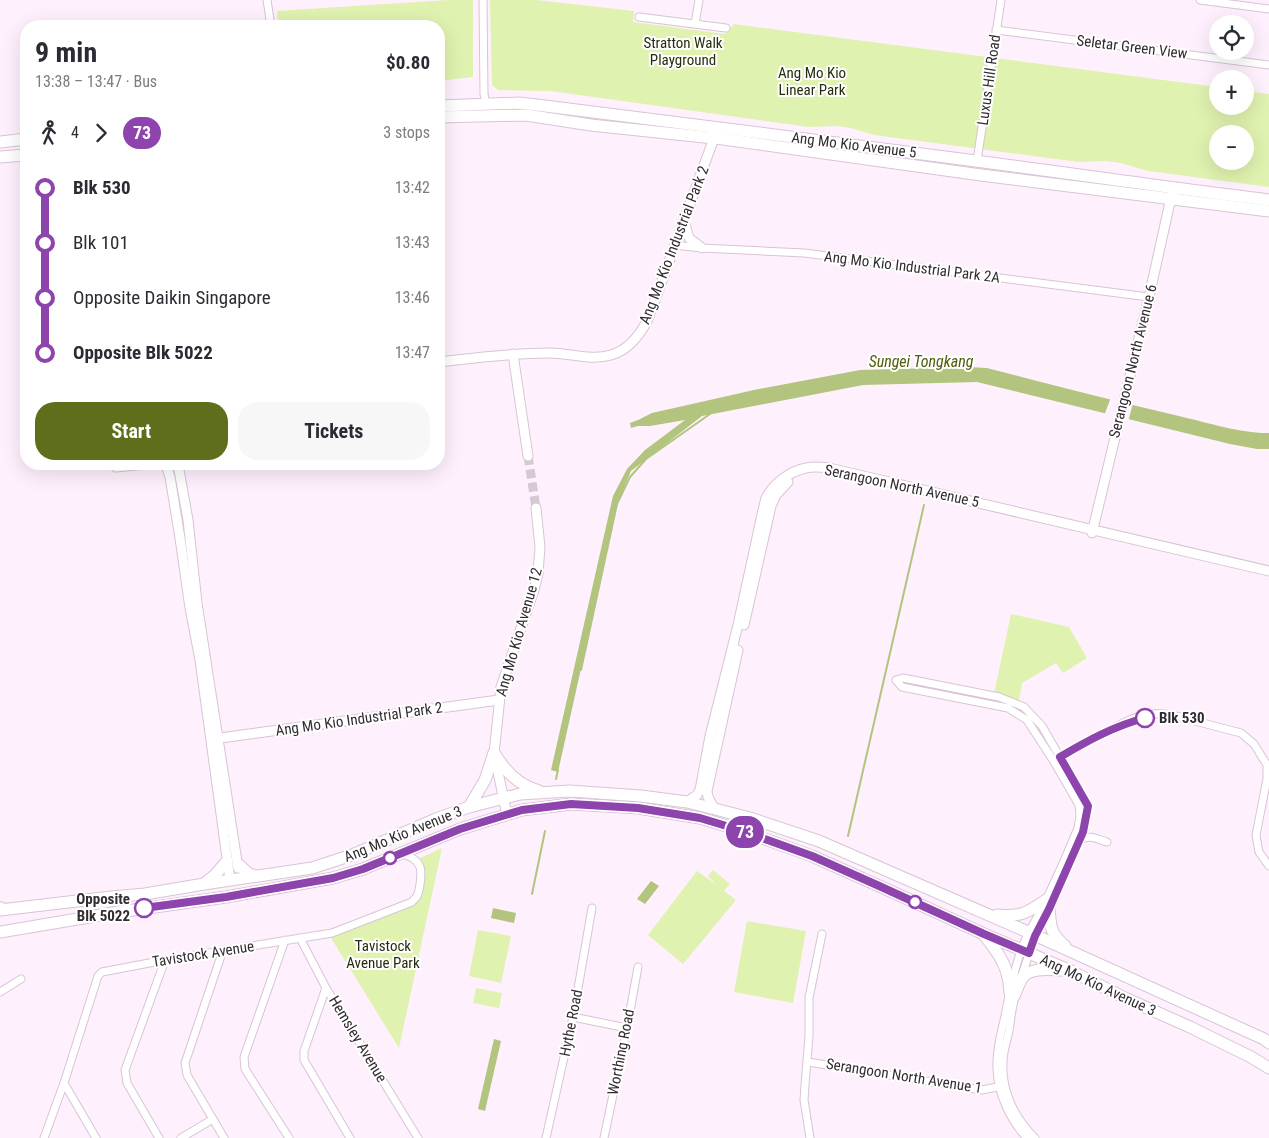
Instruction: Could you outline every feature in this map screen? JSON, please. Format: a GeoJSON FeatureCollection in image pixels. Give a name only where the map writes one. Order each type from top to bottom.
{"type":"FeatureCollection","features":[{"type":"Feature","properties":{"kind":"main road","name":"Ang Mo Kio Avenue 5"},"geometry":{"type":"LineString","coordinates":[[445,106],[519,103],[715,132],[926,167],[1170,193],[1269,200]]}},
{"type":"Feature","properties":{"kind":"main road","name":"Ang Mo Kio Avenue 5"},"geometry":{"type":"LineString","coordinates":[[445,117],[526,115],[591,125],[715,132],[920,154],[977,161],[1269,211]]}},
{"type":"Feature","properties":{"kind":"main road"},"geometry":{"type":"LineString","coordinates":[[0,142],[20,140]]}},
{"type":"Feature","properties":{"kind":"main road"},"geometry":{"type":"LineString","coordinates":[[920,154],[921,160],[926,167]]}},
{"type":"Feature","properties":{"kind":"main road"},"geometry":{"type":"LineString","coordinates":[[0,157],[20,155]]}},
{"type":"Feature","properties":{"kind":"main road"},"geometry":{"type":"LineString","coordinates":[[494,752],[503,768],[518,781],[526,787],[542,792]]}},
{"type":"Feature","properties":{"kind":"main road"},"geometry":{"type":"LineString","coordinates":[[469,806],[485,780],[494,752]]}},
{"type":"Feature","properties":{"kind":"main road","name":"Ang Mo Kio Avenue 3"},"geometry":{"type":"LineString","coordinates":[[1,909],[145,894],[312,868],[352,855],[469,806],[520,794],[570,791],[624,794],[687,802],[758,821],[819,841],[1032,934],[1267,1041]]}},
{"type":"Feature","properties":{"kind":"main road","name":"Ang Mo Kio Avenue 3"},"geometry":{"type":"LineString","coordinates":[[0,932],[119,912],[226,897],[326,879],[363,869],[460,829],[522,810],[571,804],[638,808],[700,818],[743,831],[812,856],[1190,1027],[1269,1068]]}},
{"type":"Feature","properties":{"kind":"main road"},"geometry":{"type":"LineString","coordinates":[[204,884],[232,863],[249,874],[257,876]]}},
{"type":"Feature","properties":{"kind":"main road"},"geometry":{"type":"LineString","coordinates":[[322,865],[318,874],[326,879]]}},
{"type":"Feature","properties":{"kind":"main road"},"geometry":{"type":"LineString","coordinates":[[903,897],[908,894],[912,885],[911,881]]}},
{"type":"Feature","properties":{"kind":"main road"},"geometry":{"type":"LineString","coordinates":[[988,915],[1021,915],[1048,904],[1053,932],[1056,938],[1076,955]]}},
{"type":"Feature","properties":{"kind":"main road"},"geometry":{"type":"LineString","coordinates":[[984,934],[1001,957],[1012,994]]}},
{"type":"Feature","properties":{"kind":"main road"},"geometry":{"type":"LineString","coordinates":[[1012,994],[1023,978],[1030,972],[1043,970],[1071,972]]}},
{"type":"Feature","properties":{"kind":"main road"},"geometry":{"type":"LineString","coordinates":[[1251,1057],[1269,1072]]}},
{"type":"Feature","properties":{"kind":"street"},"geometry":{"type":"LineString","coordinates":[[267,0],[269,20]]}},
{"type":"Feature","properties":{"kind":"street"},"geometry":{"type":"LineString","coordinates":[[483,0],[484,94],[486,104]]}},
{"type":"Feature","properties":{"kind":"street"},"geometry":{"type":"LineString","coordinates":[[695,24],[700,0]]}},
{"type":"Feature","properties":{"kind":"street","name":"Luxus Hill Road"},"geometry":{"type":"LineString","coordinates":[[977,161],[1001,0]]}},
{"type":"Feature","properties":{"kind":"street"},"geometry":{"type":"LineString","coordinates":[[1200,0],[1269,9]]}},
{"type":"Feature","properties":{"kind":"street"},"geometry":{"type":"LineString","coordinates":[[639,17],[726,28]]}},
{"type":"Feature","properties":{"kind":"street","name":"Seletar Green View"},"geometry":{"type":"LineString","coordinates":[[996,30],[1269,65]]}},
{"type":"Feature","properties":{"kind":"street","name":"Ang Mo Kio Industrial Park 2"},"geometry":{"type":"LineString","coordinates":[[445,361],[513,354],[552,353],[600,358],[613,355],[627,347],[637,337],[648,319],[715,132]]}},
{"type":"Feature","properties":{"kind":"street","name":"Serangoon North Avenue 6"},"geometry":{"type":"LineString","coordinates":[[1090,531],[1102,471],[1114,430],[1170,193]]}},
{"type":"Feature","properties":{"kind":"street"},"geometry":{"type":"LineString","coordinates":[[684,221],[689,238],[702,248]]}},
{"type":"Feature","properties":{"kind":"street","name":"Ang Mo Kio Industrial Park 2A"},"geometry":{"type":"LineString","coordinates":[[674,245],[804,253],[1146,297]]}},
{"type":"Feature","properties":{"kind":"street"},"geometry":{"type":"LineString","coordinates":[[513,354],[528,456]]}},
{"type":"Feature","properties":{"kind":"street","name":"Serangoon North Avenue 5"},"geometry":{"type":"LineString","coordinates":[[687,802],[697,795],[700,790],[710,736],[738,625],[766,498],[782,479],[805,468],[829,468],[1269,574]]}},
{"type":"Feature","properties":{"kind":"street"},"geometry":{"type":"LineString","coordinates":[[168,470],[190,608],[215,739]]}},
{"type":"Feature","properties":{"kind":"street"},"geometry":{"type":"LineString","coordinates":[[179,470],[188,520],[197,603],[235,880]]}},
{"type":"Feature","properties":{"kind":"street","name":"Serangoon North Avenue 5"},"geometry":{"type":"LineString","coordinates":[[715,809],[709,800],[707,791],[771,506],[776,495],[793,478],[806,474],[827,473],[1269,570]]}},
{"type":"Feature","properties":{"kind":"street","name":"Ang Mo Kio Avenue 12"},"geometry":{"type":"LineString","coordinates":[[507,815],[494,752],[501,687],[538,574],[540,547],[536,508]]}},
{"type":"Feature","properties":{"kind":"street"},"geometry":{"type":"LineString","coordinates":[[1048,904],[1078,828],[1080,816],[1079,805],[1057,758],[1042,726],[1024,707],[998,697],[915,680],[903,678],[896,680],[902,687],[1008,708],[1027,720],[1057,758],[1088,806],[1080,840],[1048,904]]}},
{"type":"Feature","properties":{"kind":"street"},"geometry":{"type":"LineString","coordinates":[[913,689],[915,680]]}},
{"type":"Feature","properties":{"kind":"street","name":"Ang Mo Kio Industrial Park 2"},"geometry":{"type":"LineString","coordinates":[[215,739],[499,700]]}},
{"type":"Feature","properties":{"kind":"street"},"geometry":{"type":"LineString","coordinates":[[1057,758],[1130,719],[1148,714],[1162,713],[1178,716],[1242,733],[1254,744],[1267,765],[1267,779],[1256,835],[1260,852],[1269,868]]}},
{"type":"Feature","properties":{"kind":"street"},"geometry":{"type":"LineString","coordinates":[[1080,840],[1089,836],[1107,842]]}},
{"type":"Feature","properties":{"kind":"street","name":"Tavistock Avenue"},"geometry":{"type":"LineString","coordinates":[[44,1138],[64,1084],[98,976],[102,972],[330,933],[412,902],[417,897],[420,868],[412,858],[400,854]]}},
{"type":"Feature","properties":{"kind":"street","name":"Serangoon North Avenue 1"},"geometry":{"type":"LineString","coordinates":[[1027,1138],[1016,1124],[1006,1106],[1002,1086],[1002,1064],[1012,994],[1025,951],[1048,904]]}},
{"type":"Feature","properties":{"kind":"street","name":"Hythe Road"},"geometry":{"type":"LineString","coordinates":[[546,1138],[573,1018],[592,908]]}},
{"type":"Feature","properties":{"kind":"street","name":"Serangoon North Avenue 1"},"geometry":{"type":"LineString","coordinates":[[810,1138],[804,1100],[810,1030],[809,998],[822,934]]}},
{"type":"Feature","properties":{"kind":"street","name":"Hemsley Avenue"},"geometry":{"type":"LineString","coordinates":[[300,938],[326,988],[418,1138]]}},
{"type":"Feature","properties":{"kind":"street"},"geometry":{"type":"LineString","coordinates":[[285,940],[244,1057],[246,1069],[289,1138]]}},
{"type":"Feature","properties":{"kind":"street"},"geometry":{"type":"LineString","coordinates":[[223,950],[185,1063],[187,1075],[224,1138]]}},
{"type":"Feature","properties":{"kind":"street"},"geometry":{"type":"LineString","coordinates":[[160,1138],[127,1083],[125,1070],[165,960]]}},
{"type":"Feature","properties":{"kind":"street","name":"Worthing Road"},"geometry":{"type":"LineString","coordinates":[[604,1138],[638,967]]}},
{"type":"Feature","properties":{"kind":"street"},"geometry":{"type":"LineString","coordinates":[[0,992],[21,979]]}},
{"type":"Feature","properties":{"kind":"street"},"geometry":{"type":"LineString","coordinates":[[326,988],[304,1051],[304,1060],[350,1138]]}},
{"type":"Feature","properties":{"kind":"street"},"geometry":{"type":"LineString","coordinates":[[573,1018],[627,1028]]}},
{"type":"Feature","properties":{"kind":"street","name":"Serangoon North Avenue 1"},"geometry":{"type":"LineString","coordinates":[[808,1062],[982,1090],[1002,1086]]}},
{"type":"Feature","properties":{"kind":"street"},"geometry":{"type":"LineString","coordinates":[[64,1084],[96,1138]]}},
{"type":"Feature","properties":{"kind":"street","name":"Serangoon North Avenue 1"},"geometry":{"type":"LineString","coordinates":[[1002,1086],[1019,1120],[1035,1138]]}},
{"type":"Feature","properties":{"kind":"street"},"geometry":{"type":"LineString","coordinates":[[181,1138],[213,1120]]}},
{"type":"Feature","properties":{"kind":"green space"},"geometry":{"type":"Polygon","coordinates":[[[473,0],[473,77],[445,80],[445,20],[278,20],[277,11],[473,0]]]}},
{"type":"Feature","properties":{"kind":"green space","name":"Ang Mo Kio Linear Park"},"geometry":{"type":"Polygon","coordinates":[[[490,0],[537,0],[634,11],[633,22],[725,34],[734,24],[1209,86],[1209,115],[1254,115],[1254,92],[1269,94],[1269,187],[1148,171],[1121,163],[1106,161],[1079,162],[874,135],[837,126],[809,127],[551,91],[498,90],[492,85],[490,0]]]}},
{"type":"Feature","properties":{"kind":"green space"},"geometry":{"type":"Polygon","coordinates":[[[1011,614],[1069,627],[1087,658],[1063,673],[1056,663],[1022,683],[1018,706],[993,698],[1011,614]]]}},
{"type":"Feature","properties":{"kind":"green space","name":"Tavistock Avenue Park"},"geometry":{"type":"Polygon","coordinates":[[[442,848],[399,1048],[331,938],[416,903],[425,871],[418,859],[442,848]]]}},
{"type":"Feature","properties":{"kind":"green space"},"geometry":{"type":"Polygon","coordinates":[[[713,870],[730,884],[724,891],[736,900],[683,964],[648,935],[697,871],[717,885],[708,876],[713,870]]]}},
{"type":"Feature","properties":{"kind":"green space"},"geometry":{"type":"Polygon","coordinates":[[[747,921],[806,931],[793,1003],[734,992],[747,921]]]}},
{"type":"Feature","properties":{"kind":"green space"},"geometry":{"type":"Polygon","coordinates":[[[478,930],[511,936],[501,983],[469,976],[478,930]]]}},
{"type":"Feature","properties":{"kind":"green space"},"geometry":{"type":"Polygon","coordinates":[[[476,988],[502,993],[499,1008],[473,1003],[476,988]]]}},
{"type":"Feature","properties":{"kind":"shaded area"},"geometry":{"type":"Polygon","coordinates":[[[987,368],[1226,428],[1269,433],[1269,449],[1257,449],[1230,444],[977,382],[863,385],[702,416],[631,471],[618,502],[558,772],[551,770],[613,496],[627,469],[645,450],[685,420],[631,428],[630,423],[652,413],[754,390],[860,370],[987,368]]]}},
{"type":"Feature","properties":{"kind":"shaded area"},"geometry":{"type":"Polygon","coordinates":[[[651,881],[659,886],[645,904],[637,899],[651,881]]]}},
{"type":"Feature","properties":{"kind":"shaded area"},"geometry":{"type":"Polygon","coordinates":[[[493,908],[516,913],[514,923],[491,918],[493,908]]]}},
{"type":"Feature","properties":{"kind":"shaded area"},"geometry":{"type":"Polygon","coordinates":[[[494,1039],[501,1041],[485,1111],[478,1109],[494,1039]]]}},
{"type":"Feature","properties":{"kind":"pier"},"geometry":{"type":"Polygon","coordinates":[[[1111,397],[1133,403],[1128,422],[1104,416],[1111,397]]]}},
{"type":"Feature","properties":{"kind":"waterway"},"geometry":{"type":"LineString","coordinates":[[581,670],[617,504],[630,477],[646,459],[710,414]]}},
{"type":"Feature","properties":{"kind":"waterway"},"geometry":{"type":"LineString","coordinates":[[848,836],[924,505]]}},
{"type":"Feature","properties":{"kind":"waterway"},"geometry":{"type":"LineString","coordinates":[[556,779],[558,770]]}},
{"type":"Feature","properties":{"kind":"waterway"},"geometry":{"type":"LineString","coordinates":[[532,894],[545,831]]}},
{"type":"Feature","properties":{"kind":"tunnel"},"geometry":{"type":"LineString","coordinates":[[528,456],[536,508]]}},
{"type":"Feature","properties":{"kind":"bus line","name":"73"},"geometry":{"type":"LineString","coordinates":[[144,908],[226,897],[333,878],[363,869],[460,829],[522,810],[571,804],[638,808],[700,818],[743,831],[812,856],[1029,953],[1083,832],[1088,806],[1060,757],[1095,736],[1132,721],[1145,718]]}},
{"type":"Feature","properties":{"kind":"place","name":"Blk 530"},"geometry":{"type":"Point","coordinates":[1145,718]}},
{"type":"Feature","properties":{"kind":"place","name":"Opposite Blk 5022"},"geometry":{"type":"Point","coordinates":[144,908]}},
{"type":"Feature","properties":{"kind":"park label","name":"Stratton Walk Playground"},"geometry":{"type":"Point","coordinates":[683,52]}},
{"type":"Feature","properties":{"kind":"water label","name":"Sungei Tongkang"},"geometry":{"type":"Point","coordinates":[921,361]}}]}
